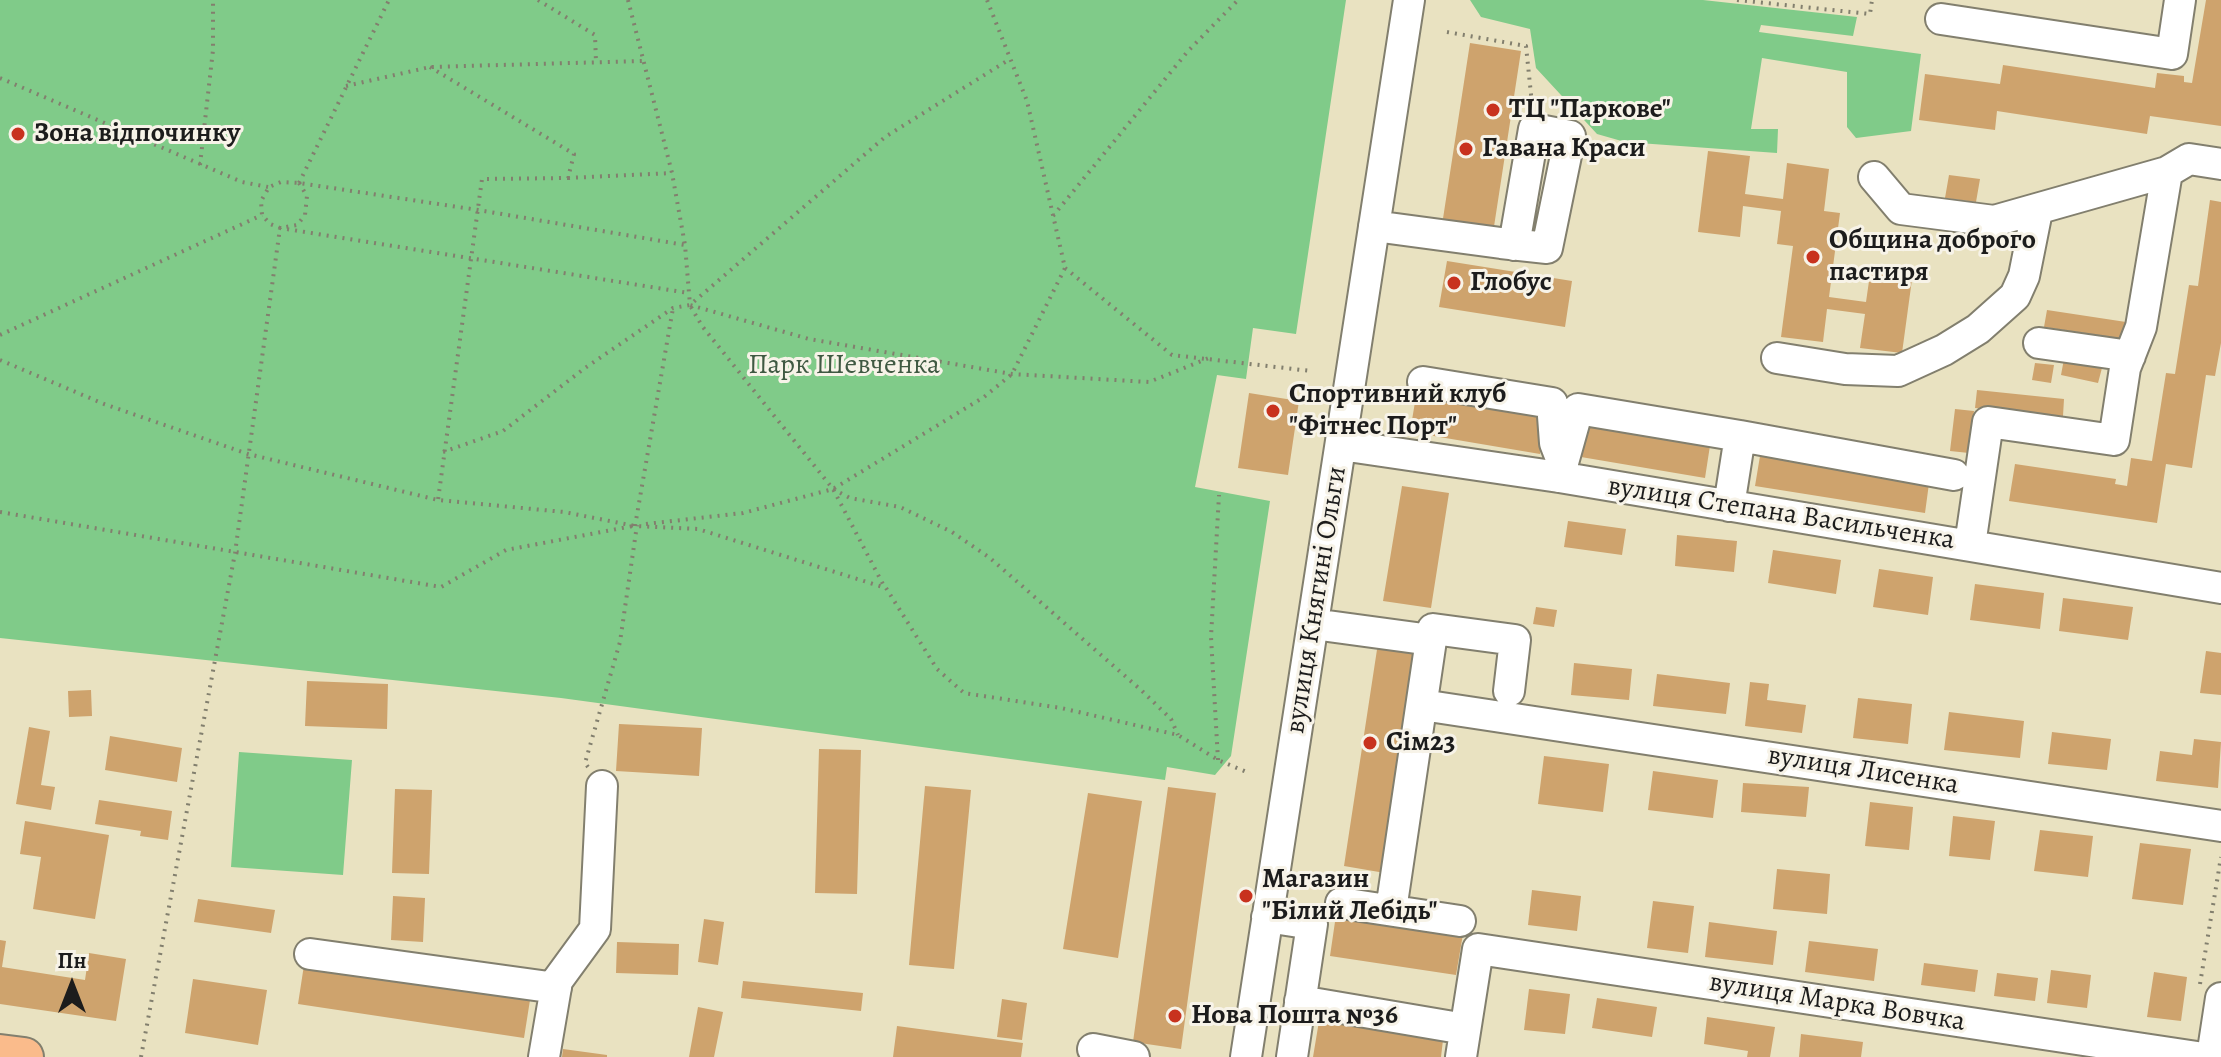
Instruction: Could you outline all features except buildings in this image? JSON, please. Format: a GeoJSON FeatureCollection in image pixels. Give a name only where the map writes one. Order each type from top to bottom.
{"type":"FeatureCollection","features":[{"type":"Feature","properties":{"kind":"main road"},"geometry":{"type":"LineString","coordinates":[[0,1054],[24,1057]]}},
{"type":"Feature","properties":{"kind":"street","name":"вулиця Княгині Ольги"},"geometry":{"type":"LineString","coordinates":[[1248,1046],[1409,0]]}},
{"type":"Feature","properties":{"kind":"street"},"geometry":{"type":"LineString","coordinates":[[1941,19],[2172,54],[2180,0]]}},
{"type":"Feature","properties":{"kind":"street"},"geometry":{"type":"LineString","coordinates":[[1374,226],[1547,248],[1570,136],[1534,129]]}},
{"type":"Feature","properties":{"kind":"street"},"geometry":{"type":"LineString","coordinates":[[1874,177],[1901,209],[1994,221],[2167,172],[2189,159],[2221,164]]}},
{"type":"Feature","properties":{"kind":"street"},"geometry":{"type":"LineString","coordinates":[[1970,545],[1988,422],[2114,440],[2130,356],[2141,327],[2167,172]]}},
{"type":"Feature","properties":{"kind":"street"},"geometry":{"type":"LineString","coordinates":[[1777,358],[1845,369],[1898,371],[1944,350],[1978,329],[2015,296],[2024,276],[2037,211]]}},
{"type":"Feature","properties":{"kind":"street"},"geometry":{"type":"LineString","coordinates":[[2039,343],[2130,356]]}},
{"type":"Feature","properties":{"kind":"street"},"geometry":{"type":"LineString","coordinates":[[1423,382],[1552,403],[1560,469]]}},
{"type":"Feature","properties":{"kind":"street"},"geometry":{"type":"LineString","coordinates":[[1560,469],[1570,445],[1578,409],[1954,475]]}},
{"type":"Feature","properties":{"kind":"street"},"geometry":{"type":"LineString","coordinates":[[1729,506],[1740,436]]}},
{"type":"Feature","properties":{"kind":"street","name":"вулиця Степана Васильченка"},"geometry":{"type":"LineString","coordinates":[[1341,445],[1560,469],[1729,506],[2221,588]]}},
{"type":"Feature","properties":{"kind":"street"},"geometry":{"type":"LineString","coordinates":[[1313,624],[1431,640]]}},
{"type":"Feature","properties":{"kind":"street"},"geometry":{"type":"LineString","coordinates":[[1391,910],[1433,629],[1515,640],[1507,703]]}},
{"type":"Feature","properties":{"kind":"street","name":"вулиця Лисенка"},"geometry":{"type":"LineString","coordinates":[[1422,705],[1507,703],[2221,826]]}},
{"type":"Feature","properties":{"kind":"street"},"geometry":{"type":"LineString","coordinates":[[544,1057],[557,981],[595,929],[602,786]]}},
{"type":"Feature","properties":{"kind":"street"},"geometry":{"type":"LineString","coordinates":[[1341,903],[1460,921]]}},
{"type":"Feature","properties":{"kind":"street"},"geometry":{"type":"LineString","coordinates":[[1248,1046],[1293,1049],[1312,924],[1267,917]]}},
{"type":"Feature","properties":{"kind":"street","name":"вулиця Марка Вовчка"},"geometry":{"type":"LineString","coordinates":[[1463,1043],[1478,949],[2197,1057]]}},
{"type":"Feature","properties":{"kind":"street"},"geometry":{"type":"LineString","coordinates":[[310,954],[556,988]]}},
{"type":"Feature","properties":{"kind":"street"},"geometry":{"type":"LineString","coordinates":[[2210,996],[2212,1057]]}},
{"type":"Feature","properties":{"kind":"street"},"geometry":{"type":"LineString","coordinates":[[1300,1001],[1463,1043]]}},
{"type":"Feature","properties":{"kind":"street"},"geometry":{"type":"LineString","coordinates":[[1093,1049],[1134,1057]]}},
{"type":"Feature","properties":{"kind":"path"},"geometry":{"type":"LineString","coordinates":[[200,165],[213,50],[213,0]]}},
{"type":"Feature","properties":{"kind":"path"},"geometry":{"type":"LineString","coordinates":[[299,183],[389,0]]}},
{"type":"Feature","properties":{"kind":"path"},"geometry":{"type":"LineString","coordinates":[[538,0],[595,35],[596,62]]}},
{"type":"Feature","properties":{"kind":"path"},"geometry":{"type":"LineString","coordinates":[[628,0],[672,173],[685,245],[690,305],[702,326],[833,489],[886,588],[937,669],[964,693],[1061,708],[1178,735],[1218,760],[1249,773]]}},
{"type":"Feature","properties":{"kind":"path"},"geometry":{"type":"LineString","coordinates":[[987,0],[1027,101],[1065,268],[1172,355],[1311,371]]}},
{"type":"Feature","properties":{"kind":"path"},"geometry":{"type":"LineString","coordinates":[[1053,216],[1188,51],[1238,0]]}},
{"type":"Feature","properties":{"kind":"path"},"geometry":{"type":"LineString","coordinates":[[1737,0],[1870,14],[1872,0]]}},
{"type":"Feature","properties":{"kind":"path"},"geometry":{"type":"LineString","coordinates":[[1447,32],[1526,46],[1534,129]]}},
{"type":"Feature","properties":{"kind":"path"},"geometry":{"type":"LineString","coordinates":[[690,305],[885,137],[1010,59]]}},
{"type":"Feature","properties":{"kind":"path"},"geometry":{"type":"LineString","coordinates":[[346,86],[430,67],[643,61]]}},
{"type":"Feature","properties":{"kind":"path"},"geometry":{"type":"LineString","coordinates":[[430,67],[574,154],[568,178]]}},
{"type":"Feature","properties":{"kind":"path"},"geometry":{"type":"LineString","coordinates":[[0,78],[242,182],[269,187],[281,182],[299,183],[685,245]]}},
{"type":"Feature","properties":{"kind":"path"},"geometry":{"type":"LineString","coordinates":[[438,500],[482,179],[672,173]]}},
{"type":"Feature","properties":{"kind":"path"},"geometry":{"type":"LineString","coordinates":[[280,228],[297,225],[305,215],[307,196],[299,183]]}},
{"type":"Feature","properties":{"kind":"path"},"geometry":{"type":"LineString","coordinates":[[262,215],[261,201],[269,187]]}},
{"type":"Feature","properties":{"kind":"path"},"geometry":{"type":"LineString","coordinates":[[262,215],[280,228],[689,293]]}},
{"type":"Feature","properties":{"kind":"path"},"geometry":{"type":"LineString","coordinates":[[0,335],[262,215]]}},
{"type":"Feature","properties":{"kind":"path"},"geometry":{"type":"LineString","coordinates":[[141,1057],[235,553],[280,228]]}},
{"type":"Feature","properties":{"kind":"path"},"geometry":{"type":"LineString","coordinates":[[0,512],[441,587],[506,550],[635,526],[743,513],[833,489],[984,397],[1012,374],[1065,268]]}},
{"type":"Feature","properties":{"kind":"path"},"geometry":{"type":"LineString","coordinates":[[443,452],[503,431],[585,368],[673,308],[690,305],[809,339],[1012,374],[1149,382],[1209,358]]}},
{"type":"Feature","properties":{"kind":"path"},"geometry":{"type":"LineString","coordinates":[[602,786],[585,763],[620,642],[635,526],[673,308]]}},
{"type":"Feature","properties":{"kind":"path"},"geometry":{"type":"LineString","coordinates":[[0,360],[104,404],[248,454],[438,500],[564,512],[635,526],[698,529],[886,588]]}},
{"type":"Feature","properties":{"kind":"path"},"geometry":{"type":"LineString","coordinates":[[833,489],[850,498],[900,507],[952,532],[977,549],[1141,690],[1171,719],[1178,735]]}},
{"type":"Feature","properties":{"kind":"path"},"geometry":{"type":"LineString","coordinates":[[1218,760],[1211,637],[1219,495]]}},
{"type":"Feature","properties":{"kind":"path"},"geometry":{"type":"LineString","coordinates":[[2210,996],[2221,857]]}},
{"type":"Feature","properties":{"kind":"green space","name":"Парк Шевченка"},"geometry":{"type":"Polygon","coordinates":[[[0,0],[1346,0],[1296,334],[1253,328],[1246,379],[1217,375],[1195,487],[1270,501],[1231,756],[1215,775],[1167,767],[1165,780],[561,698],[0,638],[0,0]]]}},
{"type":"Feature","properties":{"kind":"green space"},"geometry":{"type":"Polygon","coordinates":[[[1470,0],[1703,0],[1857,17],[1853,36],[1761,25],[1759,32],[1921,54],[1911,131],[1856,138],[1847,127],[1847,72],[1762,58],[1751,129],[1778,129],[1777,153],[1625,142],[1597,134],[1536,68],[1530,29],[1481,17],[1470,0]]]}},
{"type":"Feature","properties":{"kind":"green space"},"geometry":{"type":"Polygon","coordinates":[[[239,752],[352,760],[343,875],[231,867],[239,752]]]}},
{"type":"Feature","properties":{"kind":"place","name":"ТЦ \"Паркове\""},"geometry":{"type":"Point","coordinates":[1493,110]}},
{"type":"Feature","properties":{"kind":"place","name":"Зона відпочинку"},"geometry":{"type":"Point","coordinates":[18,134]}},
{"type":"Feature","properties":{"kind":"place","name":"Гавана Краси"},"geometry":{"type":"Point","coordinates":[1466,149]}},
{"type":"Feature","properties":{"kind":"place","name":"Община доброго пастиря"},"geometry":{"type":"Point","coordinates":[1813,257]}},
{"type":"Feature","properties":{"kind":"place","name":"Глобус"},"geometry":{"type":"Point","coordinates":[1454,283]}},
{"type":"Feature","properties":{"kind":"place","name":"Спортивний клуб \"Фітнес Порт\""},"geometry":{"type":"Point","coordinates":[1273,411]}},
{"type":"Feature","properties":{"kind":"place","name":"Сім23"},"geometry":{"type":"Point","coordinates":[1370,743]}},
{"type":"Feature","properties":{"kind":"place","name":"Магазин \"Білий Лебідь\""},"geometry":{"type":"Point","coordinates":[1246,896]}},
{"type":"Feature","properties":{"kind":"place","name":"Нова Пошта №36"},"geometry":{"type":"Point","coordinates":[1175,1016]}}]}
